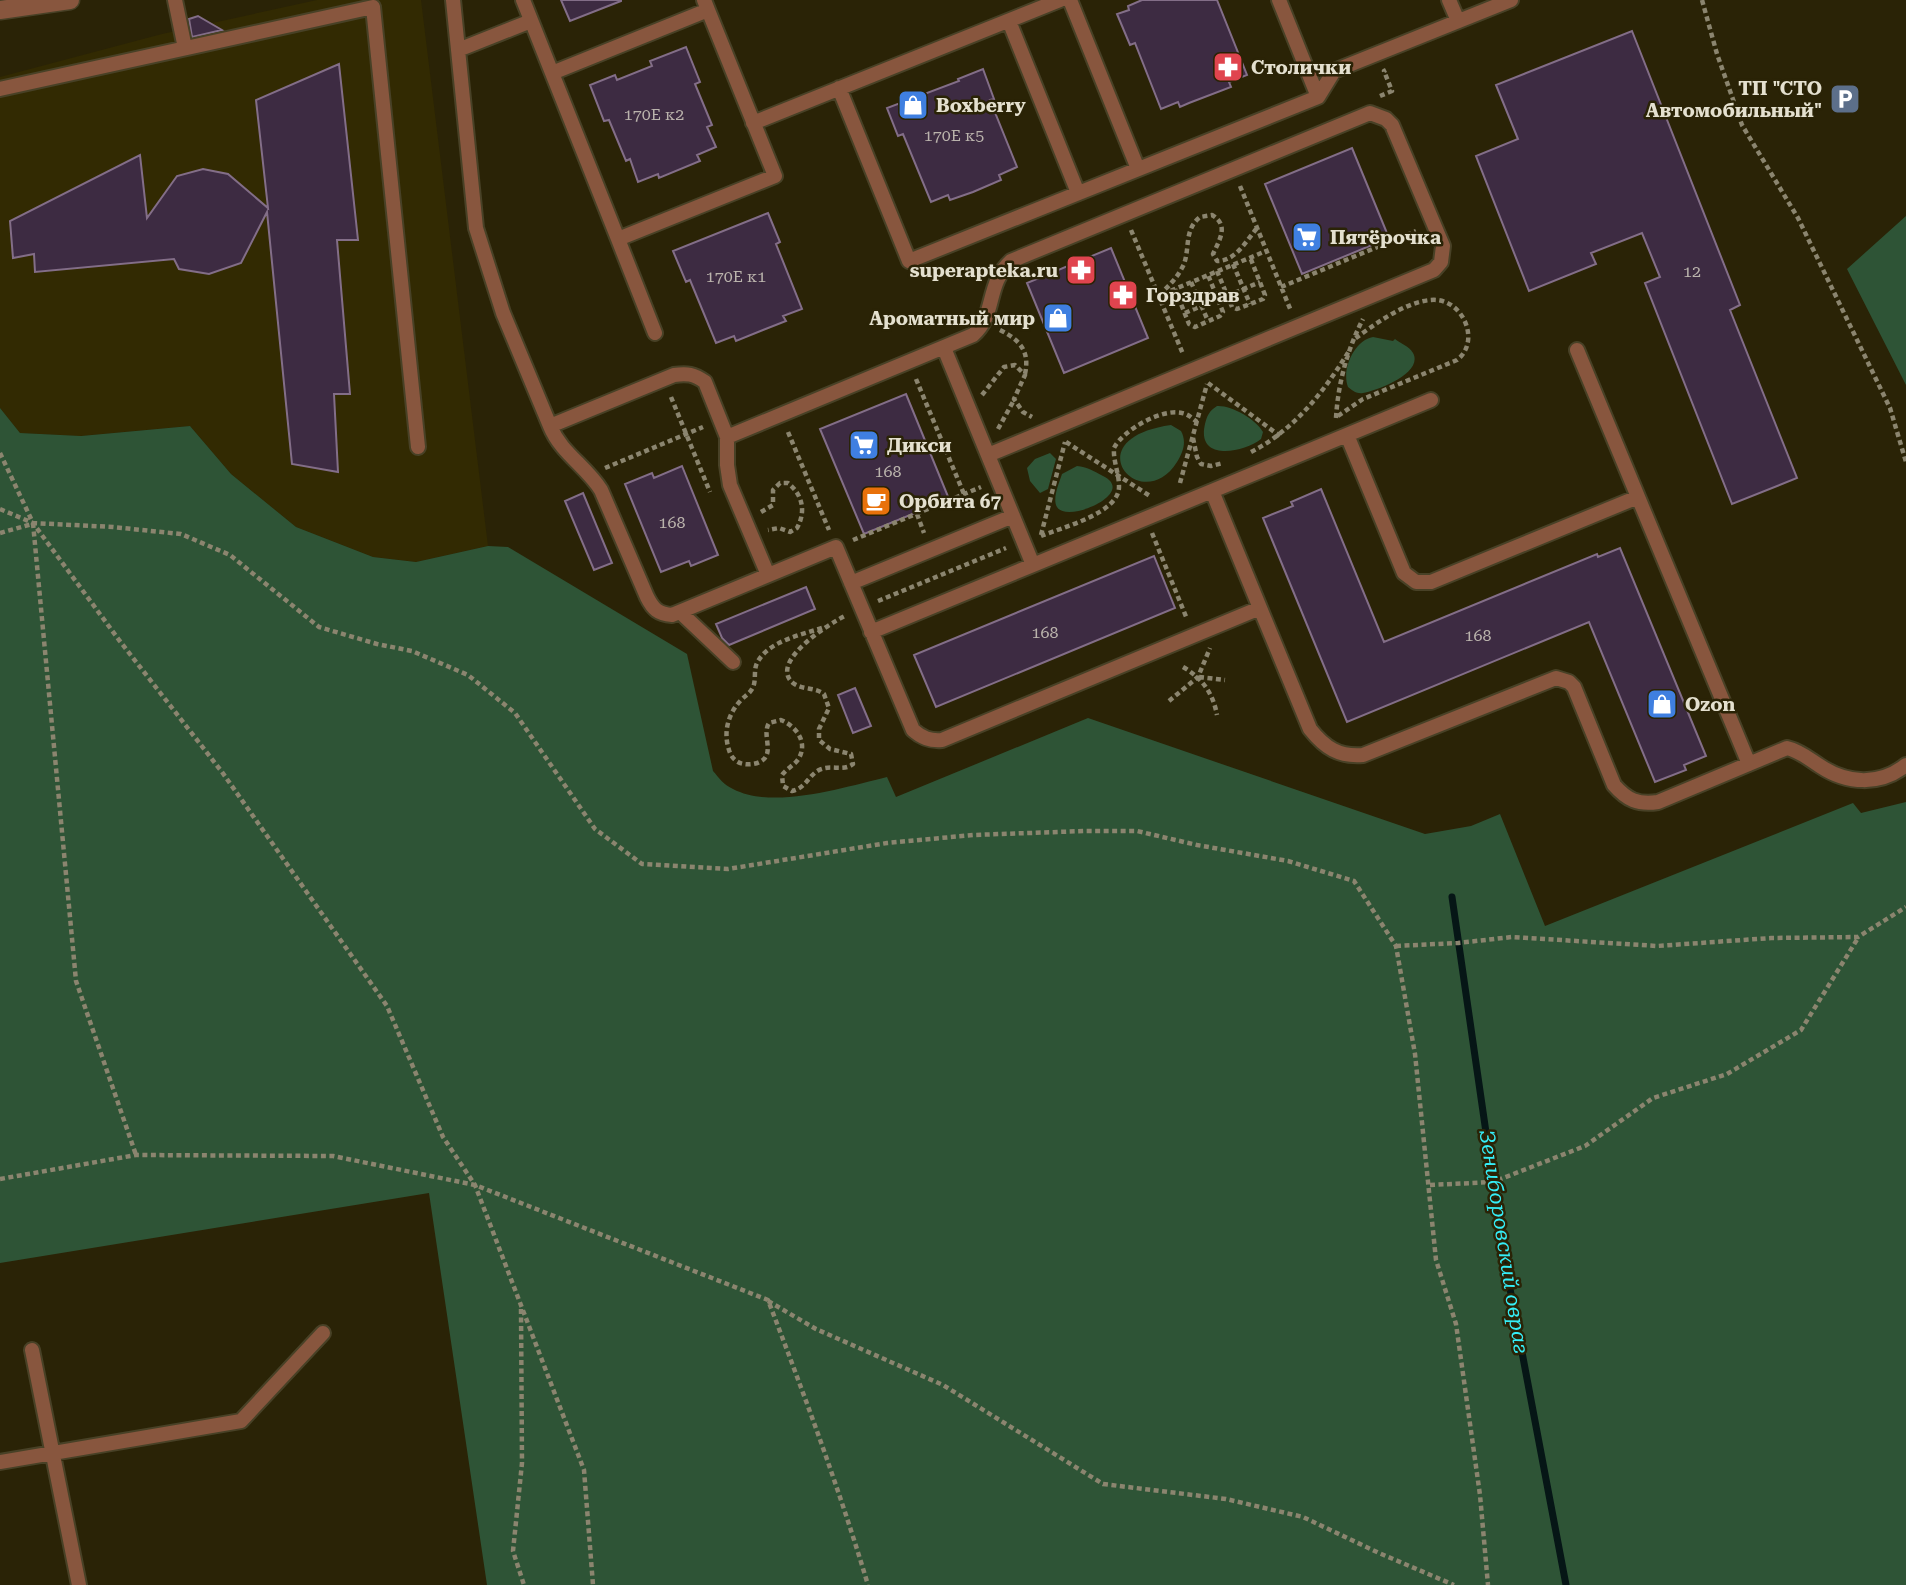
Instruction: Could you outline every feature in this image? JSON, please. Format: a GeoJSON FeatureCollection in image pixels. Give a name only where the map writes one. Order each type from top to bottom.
{"type":"FeatureCollection","features":[{"type":"Feature","properties":{"kind":"street"},"geometry":{"type":"LineString","coordinates":[[0,10],[70,0]]}},
{"type":"Feature","properties":{"kind":"lane"},"geometry":{"type":"LineString","coordinates":[[175,0],[185,48]]}},
{"type":"Feature","properties":{"kind":"lane"},"geometry":{"type":"LineString","coordinates":[[453,0],[476,228],[503,313],[559,444],[590,474],[605,497],[653,608],[665,615],[680,612],[836,547],[913,730],[934,741],[1260,608]]}},
{"type":"Feature","properties":{"kind":"lane"},"geometry":{"type":"LineString","coordinates":[[523,0],[655,333]]}},
{"type":"Feature","properties":{"kind":"lane"},"geometry":{"type":"LineString","coordinates":[[753,123],[1060,0]]}},
{"type":"Feature","properties":{"kind":"lane"},"geometry":{"type":"LineString","coordinates":[[1070,0],[1138,169]]}},
{"type":"Feature","properties":{"kind":"lane"},"geometry":{"type":"LineString","coordinates":[[1279,0],[1318,97]]}},
{"type":"Feature","properties":{"kind":"lane"},"geometry":{"type":"LineString","coordinates":[[1449,0],[1458,21]]}},
{"type":"Feature","properties":{"kind":"lane"},"geometry":{"type":"LineString","coordinates":[[839,88],[909,261],[1318,97],[1334,71],[1511,0]]}},
{"type":"Feature","properties":{"kind":"lane"},"geometry":{"type":"LineString","coordinates":[[552,73],[706,5],[775,176],[618,239]]}},
{"type":"Feature","properties":{"kind":"lane"},"geometry":{"type":"LineString","coordinates":[[0,89],[373,7],[418,447]]}},
{"type":"Feature","properties":{"kind":"lane"},"geometry":{"type":"LineString","coordinates":[[458,50],[531,21]]}},
{"type":"Feature","properties":{"kind":"lane"},"geometry":{"type":"LineString","coordinates":[[1009,21],[1078,193]]}},
{"type":"Feature","properties":{"kind":"lane"},"geometry":{"type":"LineString","coordinates":[[727,437],[973,335],[985,322],[994,284],[1011,261],[1370,113],[1392,124],[1443,246],[1441,262],[1434,270],[987,453]]}},
{"type":"Feature","properties":{"kind":"lane"},"geometry":{"type":"LineString","coordinates":[[943,348],[1033,565]]}},
{"type":"Feature","properties":{"kind":"lane"},"geometry":{"type":"LineString","coordinates":[[1577,349],[1749,764]]}},
{"type":"Feature","properties":{"kind":"lane"},"geometry":{"type":"LineString","coordinates":[[550,426],[664,379],[685,373],[698,377],[705,382],[727,437],[727,472],[768,575]]}},
{"type":"Feature","properties":{"kind":"lane"},"geometry":{"type":"LineString","coordinates":[[871,632],[1431,400]]}},
{"type":"Feature","properties":{"kind":"lane"},"geometry":{"type":"LineString","coordinates":[[1341,437],[1404,573],[1416,582],[1432,582],[1638,497]]}},
{"type":"Feature","properties":{"kind":"lane"},"geometry":{"type":"LineString","coordinates":[[1212,491],[1310,729],[1321,743],[1342,754],[1363,755],[1556,678],[1569,681],[1574,687],[1614,785],[1632,801],[1648,804],[1658,802],[1787,748],[1800,752],[1837,776],[1864,781],[1884,778],[1906,765]]}},
{"type":"Feature","properties":{"kind":"lane"},"geometry":{"type":"LineString","coordinates":[[851,583],[1013,516]]}},
{"type":"Feature","properties":{"kind":"lane"},"geometry":{"type":"LineString","coordinates":[[680,612],[715,637],[733,662]]}},
{"type":"Feature","properties":{"kind":"lane"},"geometry":{"type":"LineString","coordinates":[[0,1462],[241,1421],[323,1333]]}},
{"type":"Feature","properties":{"kind":"lane"},"geometry":{"type":"LineString","coordinates":[[32,1350],[79,1585]]}},
{"type":"Feature","properties":{"kind":"path"},"geometry":{"type":"LineString","coordinates":[[1702,0],[1717,54],[1742,125],[1798,218],[1890,408],[1906,463]]}},
{"type":"Feature","properties":{"kind":"path"},"geometry":{"type":"LineString","coordinates":[[1370,113],[1366,102],[1392,91],[1384,71],[1394,67]]}},
{"type":"Feature","properties":{"kind":"path"},"geometry":{"type":"LineString","coordinates":[[1233,170],[1298,327]]}},
{"type":"Feature","properties":{"kind":"path"},"geometry":{"type":"LineString","coordinates":[[1125,214],[1190,371]]}},
{"type":"Feature","properties":{"kind":"path"},"geometry":{"type":"LineString","coordinates":[[1158,295],[1178,275],[1194,221],[1203,215],[1216,217],[1222,225],[1221,237],[1213,254],[1215,259],[1224,261],[1237,253],[1256,228]]}},
{"type":"Feature","properties":{"kind":"path"},"geometry":{"type":"LineString","coordinates":[[1282,287],[1434,224]]}},
{"type":"Feature","properties":{"kind":"path"},"geometry":{"type":"LineString","coordinates":[[1158,295],[1266,251]]}},
{"type":"Feature","properties":{"kind":"path"},"geometry":{"type":"LineString","coordinates":[[1217,271],[1234,309],[1250,304],[1265,296],[1250,257]]}},
{"type":"Feature","properties":{"kind":"path"},"geometry":{"type":"LineString","coordinates":[[1224,261],[1226,267]]}},
{"type":"Feature","properties":{"kind":"path"},"geometry":{"type":"LineString","coordinates":[[1233,264],[1250,304]]}},
{"type":"Feature","properties":{"kind":"path"},"geometry":{"type":"LineString","coordinates":[[1175,289],[1192,327],[1208,321],[1222,315],[1208,275]]}},
{"type":"Feature","properties":{"kind":"path"},"geometry":{"type":"LineString","coordinates":[[1192,282],[1208,321]]}},
{"type":"Feature","properties":{"kind":"path"},"geometry":{"type":"LineString","coordinates":[[1227,296],[1260,282]]}},
{"type":"Feature","properties":{"kind":"path"},"geometry":{"type":"LineString","coordinates":[[1341,437],[1336,418],[1349,351],[1377,294]]}},
{"type":"Feature","properties":{"kind":"path"},"geometry":{"type":"LineString","coordinates":[[1185,313],[1218,299]]}},
{"type":"Feature","properties":{"kind":"path"},"geometry":{"type":"LineString","coordinates":[[1336,418],[1363,399],[1457,360],[1466,351],[1469,341],[1467,329],[1458,310],[1437,300],[1425,300],[1390,315],[1353,340]]}},
{"type":"Feature","properties":{"kind":"path"},"geometry":{"type":"LineString","coordinates":[[985,322],[1020,341],[1027,358],[1025,375],[987,453]]}},
{"type":"Feature","properties":{"kind":"path"},"geometry":{"type":"LineString","coordinates":[[1243,456],[1278,435],[1315,399],[1349,351]]}},
{"type":"Feature","properties":{"kind":"path"},"geometry":{"type":"LineString","coordinates":[[909,362],[964,494]]}},
{"type":"Feature","properties":{"kind":"path"},"geometry":{"type":"LineString","coordinates":[[968,406],[988,390],[1006,366],[1016,365],[1025,375]]}},
{"type":"Feature","properties":{"kind":"path"},"geometry":{"type":"LineString","coordinates":[[664,379],[712,497]]}},
{"type":"Feature","properties":{"kind":"path"},"geometry":{"type":"LineString","coordinates":[[1033,565],[1066,441],[1172,507],[1207,383],[1304,453]]}},
{"type":"Feature","properties":{"kind":"path"},"geometry":{"type":"LineString","coordinates":[[1014,399],[1023,412],[1051,428]]}},
{"type":"Feature","properties":{"kind":"path"},"geometry":{"type":"LineString","coordinates":[[1041,536],[1110,507],[1119,491],[1114,448],[1132,428],[1172,412],[1186,414],[1196,422]]}},
{"type":"Feature","properties":{"kind":"path"},"geometry":{"type":"LineString","coordinates":[[781,415],[836,547],[999,480]]}},
{"type":"Feature","properties":{"kind":"path"},"geometry":{"type":"LineString","coordinates":[[590,474],[720,420]]}},
{"type":"Feature","properties":{"kind":"path"},"geometry":{"type":"LineString","coordinates":[[1193,438],[1196,457],[1203,465],[1211,466],[1232,460]]}},
{"type":"Feature","properties":{"kind":"path"},"geometry":{"type":"LineString","coordinates":[[0,453],[33,523],[119,640],[222,772],[387,1006],[443,1137],[475,1185],[584,1470],[593,1585]]}},
{"type":"Feature","properties":{"kind":"path"},"geometry":{"type":"LineString","coordinates":[[745,519],[771,508],[774,502],[773,491],[780,483],[788,482],[799,494],[802,510],[797,528],[790,532],[775,528],[751,537]]}},
{"type":"Feature","properties":{"kind":"path"},"geometry":{"type":"LineString","coordinates":[[0,509],[33,523]]}},
{"type":"Feature","properties":{"kind":"path"},"geometry":{"type":"LineString","coordinates":[[1146,518],[1194,636]]}},
{"type":"Feature","properties":{"kind":"path"},"geometry":{"type":"LineString","coordinates":[[33,523],[76,981],[136,1154]]}},
{"type":"Feature","properties":{"kind":"path"},"geometry":{"type":"LineString","coordinates":[[0,533],[33,523],[181,534],[230,555],[319,627],[412,651],[468,675],[515,713],[595,829],[642,864],[728,870],[887,843],[974,835],[1137,831],[1196,845],[1288,861],[1354,881],[1395,946],[1415,1054],[1436,1260],[1455,1324],[1459,1350],[1480,1495],[1488,1585]]}},
{"type":"Feature","properties":{"kind":"path"},"geometry":{"type":"LineString","coordinates":[[822,628],[808,639],[797,653],[789,664],[788,673],[791,681],[797,685],[815,688],[824,694],[829,708],[819,729],[820,740],[830,750],[851,754],[854,761],[847,768],[823,768],[804,786],[792,791],[783,786],[782,775],[799,760],[802,748],[799,734],[792,725],[781,720],[769,723],[765,732],[767,755],[754,764],[741,764],[733,758],[725,732],[733,711],[753,688],[755,668],[764,653],[784,641],[822,628],[862,608],[1024,541]]}},
{"type":"Feature","properties":{"kind":"path"},"geometry":{"type":"LineString","coordinates":[[1168,701],[1198,677],[1221,625]]}},
{"type":"Feature","properties":{"kind":"path"},"geometry":{"type":"LineString","coordinates":[[1183,667],[1198,677],[1211,695],[1217,715]]}},
{"type":"Feature","properties":{"kind":"path"},"geometry":{"type":"LineString","coordinates":[[1198,677],[1225,680]]}},
{"type":"Feature","properties":{"kind":"path"},"geometry":{"type":"LineString","coordinates":[[1430,1185],[1493,1182],[1585,1146],[1653,1098],[1727,1074],[1801,1030],[1858,937],[1906,908]]}},
{"type":"Feature","properties":{"kind":"path"},"geometry":{"type":"LineString","coordinates":[[1395,946],[1512,937],[1657,946],[1772,938],[1858,937]]}},
{"type":"Feature","properties":{"kind":"path"},"geometry":{"type":"LineString","coordinates":[[0,1179],[136,1154],[333,1156],[475,1185],[768,1300],[816,1329],[943,1385],[1103,1484],[1226,1499],[1303,1517],[1454,1585]]}},
{"type":"Feature","properties":{"kind":"path"},"geometry":{"type":"LineString","coordinates":[[768,1300],[821,1440],[868,1585]]}},
{"type":"Feature","properties":{"kind":"path"},"geometry":{"type":"LineString","coordinates":[[521,1304],[522,1463],[513,1551],[524,1585]]}},
{"type":"Feature","properties":{"kind":"shaded area"},"geometry":{"type":"Polygon","coordinates":[[[317,0],[421,0],[488,546],[416,562],[373,557],[296,527],[231,474],[190,426],[80,436],[20,433],[0,408],[0,77],[162,34],[317,0]]]}},
{"type":"Feature","properties":{"kind":"green space"},"geometry":{"type":"Polygon","coordinates":[[[1906,216],[1906,385],[1847,269],[1906,216]]]}},
{"type":"Feature","properties":{"kind":"green space"},"geometry":{"type":"Polygon","coordinates":[[[1373,337],[1393,341],[1395,339],[1413,353],[1415,360],[1406,374],[1397,380],[1370,392],[1357,393],[1348,387],[1348,364],[1355,349],[1366,339],[1373,337]]]}},
{"type":"Feature","properties":{"kind":"green space"},"geometry":{"type":"Polygon","coordinates":[[[1217,406],[1236,410],[1249,418],[1263,432],[1261,439],[1243,448],[1223,451],[1207,444],[1204,436],[1205,424],[1209,414],[1217,406]]]}},
{"type":"Feature","properties":{"kind":"green space"},"geometry":{"type":"Polygon","coordinates":[[[0,408],[20,433],[81,436],[190,426],[231,474],[296,527],[373,557],[416,562],[488,546],[508,547],[687,654],[713,771],[733,789],[749,795],[809,795],[887,777],[896,797],[1088,718],[1425,834],[1471,826],[1500,814],[1545,926],[1853,803],[1861,813],[1906,802],[1906,1585],[487,1585],[429,1193],[0,1263],[0,408]]]}},
{"type":"Feature","properties":{"kind":"green space"},"geometry":{"type":"Polygon","coordinates":[[[1171,425],[1181,431],[1184,439],[1177,462],[1163,477],[1147,482],[1134,479],[1124,470],[1120,458],[1125,445],[1141,433],[1171,425]]]}},
{"type":"Feature","properties":{"kind":"green space"},"geometry":{"type":"Polygon","coordinates":[[[1050,453],[1056,459],[1048,489],[1040,493],[1030,481],[1027,468],[1035,459],[1050,453]]]}},
{"type":"Feature","properties":{"kind":"green space"},"geometry":{"type":"Polygon","coordinates":[[[1077,466],[1103,476],[1111,483],[1112,490],[1097,504],[1073,512],[1063,511],[1056,504],[1058,486],[1062,474],[1077,466]]]}},
{"type":"Feature","properties":{"kind":"building"},"geometry":{"type":"Polygon","coordinates":[[[561,0],[621,0],[621,1],[570,21],[561,0]]]}},
{"type":"Feature","properties":{"kind":"building"},"geometry":{"type":"Polygon","coordinates":[[[1142,0],[1217,0],[1247,75],[1229,82],[1231,87],[1180,107],[1178,102],[1161,109],[1135,43],[1130,45],[1117,14],[1129,10],[1128,6],[1142,0]]]}},
{"type":"Feature","properties":{"kind":"building"},"geometry":{"type":"Polygon","coordinates":[[[198,16],[222,30],[192,37],[189,19],[198,16]]]}},
{"type":"Feature","properties":{"kind":"building"},"geometry":{"type":"Polygon","coordinates":[[[1632,31],[1740,305],[1730,310],[1797,478],[1732,504],[1645,283],[1660,277],[1642,233],[1591,253],[1596,264],[1529,291],[1476,156],[1518,139],[1496,85],[1632,31]]]}},
{"type":"Feature","properties":{"kind":"building"},"geometry":{"type":"Polygon","coordinates":[[[686,47],[700,82],[695,84],[712,125],[707,127],[716,147],[697,155],[700,161],[659,178],[658,174],[638,182],[630,159],[626,161],[609,120],[604,121],[590,85],[615,75],[617,80],[652,66],[650,61],[686,47]]]}},
{"type":"Feature","properties":{"kind":"building"},"geometry":{"type":"Polygon","coordinates":[[[339,64],[358,240],[337,240],[350,394],[334,394],[338,472],[292,464],[267,212],[241,263],[209,274],[179,269],[174,259],[35,272],[34,254],[13,258],[10,221],[140,155],[147,218],[177,176],[203,169],[228,174],[268,208],[256,100],[339,64]]]}},
{"type":"Feature","properties":{"kind":"building"},"geometry":{"type":"Polygon","coordinates":[[[983,69],[994,99],[990,100],[1017,167],[999,175],[1001,180],[973,192],[950,200],[948,195],[931,202],[903,134],[898,136],[887,108],[983,69]]]}},
{"type":"Feature","properties":{"kind":"building"},"geometry":{"type":"Polygon","coordinates":[[[1352,148],[1389,238],[1302,274],[1265,184],[1352,148]]]}},
{"type":"Feature","properties":{"kind":"building"},"geometry":{"type":"Polygon","coordinates":[[[768,213],[780,242],[776,244],[802,309],[783,316],[786,321],[736,341],[734,336],[716,343],[690,280],[686,282],[673,251],[768,213]]]}},
{"type":"Feature","properties":{"kind":"building"},"geometry":{"type":"Polygon","coordinates":[[[1111,248],[1148,338],[1064,373],[1027,283],[1111,248]]]}},
{"type":"Feature","properties":{"kind":"building"},"geometry":{"type":"Polygon","coordinates":[[[906,394],[949,499],[864,534],[820,429],[906,394]]]}},
{"type":"Feature","properties":{"kind":"building"},"geometry":{"type":"Polygon","coordinates":[[[682,466],[718,555],[691,566],[689,561],[661,572],[625,484],[652,473],[654,478],[682,466]]]}},
{"type":"Feature","properties":{"kind":"building"},"geometry":{"type":"Polygon","coordinates":[[[1321,489],[1384,642],[1597,554],[1598,557],[1620,548],[1706,756],[1684,765],[1686,770],[1655,782],[1589,622],[1347,722],[1263,518],[1293,506],[1291,502],[1321,489]]]}},
{"type":"Feature","properties":{"kind":"building"},"geometry":{"type":"Polygon","coordinates":[[[583,493],[612,563],[594,570],[565,501],[583,493]]]}},
{"type":"Feature","properties":{"kind":"building"},"geometry":{"type":"Polygon","coordinates":[[[1154,556],[1175,608],[936,707],[914,655],[1154,556]]]}},
{"type":"Feature","properties":{"kind":"building"},"geometry":{"type":"Polygon","coordinates":[[[806,587],[815,609],[729,645],[722,638],[716,624],[806,587]]]}},
{"type":"Feature","properties":{"kind":"building"},"geometry":{"type":"Polygon","coordinates":[[[855,688],[871,726],[853,733],[838,695],[855,688]]]}},
{"type":"Feature","properties":{"kind":"waterway","name":"Зениборовский овраг"},"geometry":{"type":"LineString","coordinates":[[1452,897],[1504,1257],[1566,1585]]}},
{"type":"Feature","properties":{"kind":"place","name":"Столички"},"geometry":{"type":"Point","coordinates":[1228,67]}},
{"type":"Feature","properties":{"kind":"place","name":"ТП \"СТО Автомобильный\""},"geometry":{"type":"Point","coordinates":[1845,99]}},
{"type":"Feature","properties":{"kind":"place","name":"Boxberry"},"geometry":{"type":"Point","coordinates":[913,105]}},
{"type":"Feature","properties":{"kind":"place","name":"Пятёрочка"},"geometry":{"type":"Point","coordinates":[1307,237]}},
{"type":"Feature","properties":{"kind":"place","name":"superapteka.ru"},"geometry":{"type":"Point","coordinates":[1081,270]}},
{"type":"Feature","properties":{"kind":"place","name":"Горздрав"},"geometry":{"type":"Point","coordinates":[1123,295]}},
{"type":"Feature","properties":{"kind":"place","name":"Ароматный мир"},"geometry":{"type":"Point","coordinates":[1058,318]}},
{"type":"Feature","properties":{"kind":"place","name":"Дикси"},"geometry":{"type":"Point","coordinates":[864,445]}},
{"type":"Feature","properties":{"kind":"place","name":"Орбита 67"},"geometry":{"type":"Point","coordinates":[876,501]}},
{"type":"Feature","properties":{"kind":"place","name":"Ozon"},"geometry":{"type":"Point","coordinates":[1662,704]}}]}
